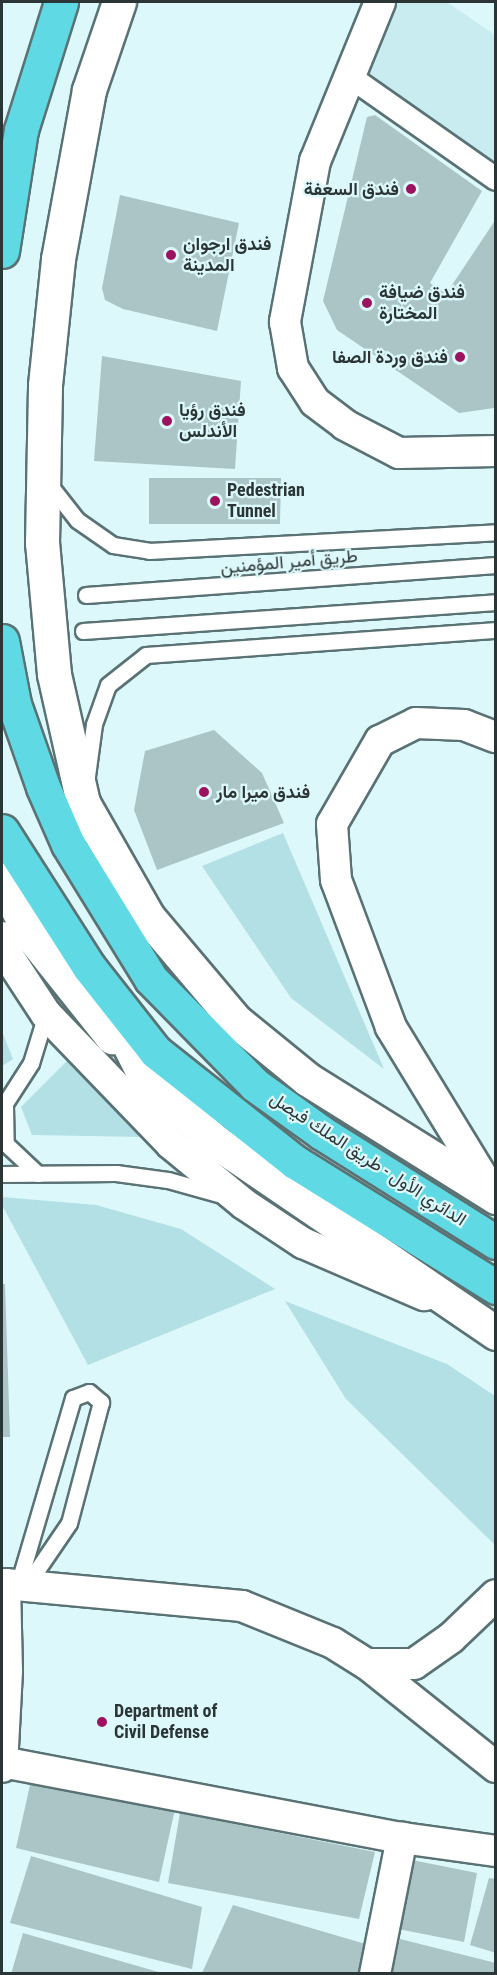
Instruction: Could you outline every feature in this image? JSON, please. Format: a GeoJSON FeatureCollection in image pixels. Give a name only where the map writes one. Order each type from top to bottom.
{"type":"FeatureCollection","features":[{"type":"Feature","properties":{"kind":"highway"},"geometry":{"type":"LineString","coordinates":[[2,251],[21,130],[61,2]]}},
{"type":"Feature","properties":{"kind":"highway","name":"الدائري الأول - طريق الملك فيصل"},"geometry":{"type":"LineString","coordinates":[[2,641],[14,704],[43,787],[68,844],[151,979],[255,1085],[321,1133],[495,1242]]}},
{"type":"Feature","properties":{"kind":"highway"},"geometry":{"type":"LineString","coordinates":[[2,831],[89,967],[156,1052],[219,1104],[296,1162],[495,1287]]}},
{"type":"Feature","properties":{"kind":"main road"},"geometry":{"type":"LineString","coordinates":[[119,2],[89,90],[58,259],[45,385],[42,543],[54,674],[83,803],[148,917],[236,1021],[307,1079],[495,1196]]}},
{"type":"Feature","properties":{"kind":"main road"},"geometry":{"type":"LineString","coordinates":[[68,844],[83,803]]}},
{"type":"Feature","properties":{"kind":"main road"},"geometry":{"type":"LineString","coordinates":[[2,879],[30,934],[147,1081],[226,1149],[495,1334]]}},
{"type":"Feature","properties":{"kind":"main road"},"geometry":{"type":"LineString","coordinates":[[89,967],[147,1081]]}},
{"type":"Feature","properties":{"kind":"main road"},"geometry":{"type":"LineString","coordinates":[[151,979],[236,1021]]}},
{"type":"Feature","properties":{"kind":"street"},"geometry":{"type":"LineString","coordinates":[[380,2],[315,161],[285,322],[293,368],[315,402],[345,425],[399,453],[493,447]]}},
{"type":"Feature","properties":{"kind":"street"},"geometry":{"type":"LineString","coordinates":[[350,76],[495,179]]}},
{"type":"Feature","properties":{"kind":"street"},"geometry":{"type":"LineString","coordinates":[[495,737],[464,725],[416,723],[380,741],[332,824],[336,880],[391,1027],[495,1196]]}},
{"type":"Feature","properties":{"kind":"street"},"geometry":{"type":"LineString","coordinates":[[2,937],[8,956],[46,1014],[171,1144],[244,1204],[303,1243],[460,1311]]}},
{"type":"Feature","properties":{"kind":"street"},"geometry":{"type":"LineString","coordinates":[[495,1767],[367,1664],[333,1643],[242,1606],[13,1585],[2,1764],[402,1838],[495,1851]]}},
{"type":"Feature","properties":{"kind":"street"},"geometry":{"type":"LineString","coordinates":[[367,1664],[414,1664],[452,1638],[495,1595]]}},
{"type":"Feature","properties":{"kind":"street"},"geometry":{"type":"LineString","coordinates":[[375,1974],[402,1838]]}},
{"type":"Feature","properties":{"kind":"lane"},"geometry":{"type":"LineString","coordinates":[[44,478],[77,520],[113,544],[149,551],[495,532]]}},
{"type":"Feature","properties":{"kind":"lane","name":"طريق أمير المؤمنين"},"geometry":{"type":"LineString","coordinates":[[86,595],[495,565]]}},
{"type":"Feature","properties":{"kind":"lane"},"geometry":{"type":"LineString","coordinates":[[83,631],[495,602]]}},
{"type":"Feature","properties":{"kind":"lane"},"geometry":{"type":"LineString","coordinates":[[83,803],[94,723],[108,685],[146,655],[495,630]]}},
{"type":"Feature","properties":{"kind":"lane"},"geometry":{"type":"LineString","coordinates":[[38,1174],[6,1144],[3,1106],[31,1063],[46,1014]]}},
{"type":"Feature","properties":{"kind":"lane"},"geometry":{"type":"LineString","coordinates":[[2,1174],[116,1173],[168,1180],[244,1204]]}},
{"type":"Feature","properties":{"kind":"lane"},"geometry":{"type":"LineString","coordinates":[[89,1392],[101,1402],[69,1523],[13,1585],[73,1398],[89,1392]]}},
{"type":"Feature","properties":{"kind":"shaded area"},"geometry":{"type":"Polygon","coordinates":[[[395,2],[447,2],[495,35],[495,173],[358,76],[395,2]]]}},
{"type":"Feature","properties":{"kind":"shaded area"},"geometry":{"type":"Polygon","coordinates":[[[283,833],[384,1069],[291,998],[202,866],[283,833]]]}},
{"type":"Feature","properties":{"kind":"shaded area"},"geometry":{"type":"Polygon","coordinates":[[[2,1031],[13,1059],[2,1066],[2,1031]]]}},
{"type":"Feature","properties":{"kind":"shaded area"},"geometry":{"type":"Polygon","coordinates":[[[70,1058],[144,1137],[32,1135],[21,1107],[70,1058]]]}},
{"type":"Feature","properties":{"kind":"shaded area"},"geometry":{"type":"Polygon","coordinates":[[[2,1197],[96,1205],[181,1229],[275,1289],[88,1365],[2,1205],[2,1197]]]}},
{"type":"Feature","properties":{"kind":"shaded area"},"geometry":{"type":"Polygon","coordinates":[[[285,1301],[447,1364],[495,1396],[495,1545],[346,1399],[285,1301]]]}},
{"type":"Feature","properties":{"kind":"building"},"geometry":{"type":"Polygon","coordinates":[[[375,115],[482,191],[430,283],[446,294],[496,219],[494,408],[459,413],[337,330],[323,301],[367,117],[375,115]]]}},
{"type":"Feature","properties":{"kind":"building","name":"فندق ارجوان المدينة"},"geometry":{"type":"Polygon","coordinates":[[[120,195],[239,223],[217,331],[123,309],[105,300],[102,288],[120,195]]]}},
{"type":"Feature","properties":{"kind":"building","name":"فندق رؤيا الأندلس"},"geometry":{"type":"Polygon","coordinates":[[[102,356],[241,381],[235,469],[94,461],[102,356]]]}},
{"type":"Feature","properties":{"kind":"building","name":"Pedestrian Tunnel"},"geometry":{"type":"Polygon","coordinates":[[[149,478],[281,478],[280,524],[149,524],[149,478]]]}},
{"type":"Feature","properties":{"kind":"building","name":"فندق ميرا مار"},"geometry":{"type":"Polygon","coordinates":[[[214,730],[262,773],[284,823],[157,870],[134,810],[145,751],[214,730]]]}},
{"type":"Feature","properties":{"kind":"building"},"geometry":{"type":"Polygon","coordinates":[[[2,1284],[5,1284],[10,1437],[2,1437],[2,1284]]]}},
{"type":"Feature","properties":{"kind":"building"},"geometry":{"type":"Polygon","coordinates":[[[32,1776],[175,1809],[159,1882],[16,1848],[32,1776]]]}},
{"type":"Feature","properties":{"kind":"building"},"geometry":{"type":"Polygon","coordinates":[[[180,1813],[375,1852],[359,1919],[168,1883],[180,1813]]]}},
{"type":"Feature","properties":{"kind":"building"},"geometry":{"type":"Polygon","coordinates":[[[31,1856],[202,1907],[192,1969],[10,1923],[31,1856]]]}},
{"type":"Feature","properties":{"kind":"building"},"geometry":{"type":"Polygon","coordinates":[[[412,1860],[477,1873],[464,1942],[398,1929],[412,1860]]]}},
{"type":"Feature","properties":{"kind":"building"},"geometry":{"type":"Polygon","coordinates":[[[489,1878],[496,1879],[496,1953],[470,1945],[489,1878]]]}},
{"type":"Feature","properties":{"kind":"building"},"geometry":{"type":"Polygon","coordinates":[[[233,1905],[369,1945],[359,1974],[202,1973],[233,1905]]]}},
{"type":"Feature","properties":{"kind":"building"},"geometry":{"type":"Polygon","coordinates":[[[23,1933],[162,1973],[162,1974],[11,1974],[23,1933]]]}},
{"type":"Feature","properties":{"kind":"building"},"geometry":{"type":"Polygon","coordinates":[[[400,1939],[496,1963],[496,1974],[392,1974],[400,1939]]]}},
{"type":"Feature","properties":{"kind":"place","name":"فندق السعفة"},"geometry":{"type":"Point","coordinates":[411,189]}},
{"type":"Feature","properties":{"kind":"place","name":"فندق ارجوان المدينة"},"geometry":{"type":"Point","coordinates":[171,255]}},
{"type":"Feature","properties":{"kind":"place","name":"فندق ضيافة المختارة"},"geometry":{"type":"Point","coordinates":[367,303]}},
{"type":"Feature","properties":{"kind":"place","name":"فندق وردة الصفا"},"geometry":{"type":"Point","coordinates":[460,357]}},
{"type":"Feature","properties":{"kind":"place","name":"فندق رؤيا الأندلس"},"geometry":{"type":"Point","coordinates":[167,421]}},
{"type":"Feature","properties":{"kind":"place","name":"Pedestrian Tunnel"},"geometry":{"type":"Point","coordinates":[215,501]}},
{"type":"Feature","properties":{"kind":"place","name":"فندق ميرا مار"},"geometry":{"type":"Point","coordinates":[204,792]}},
{"type":"Feature","properties":{"kind":"place","name":"Department of Civil Defense"},"geometry":{"type":"Point","coordinates":[102,1722]}}]}
